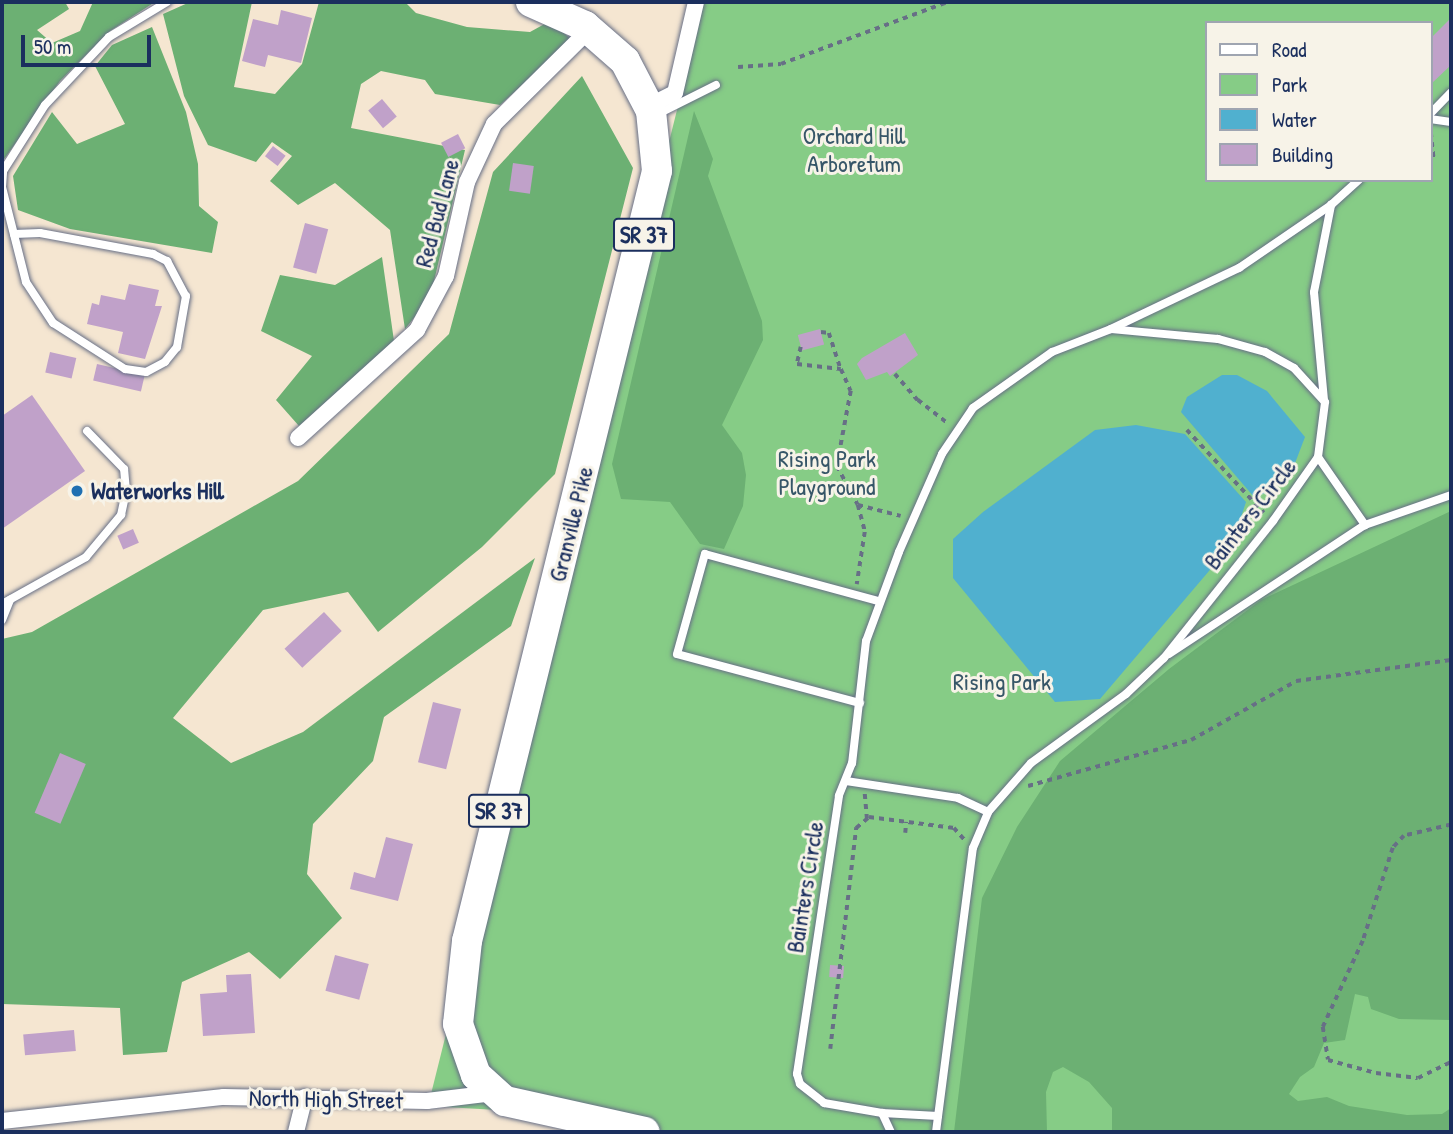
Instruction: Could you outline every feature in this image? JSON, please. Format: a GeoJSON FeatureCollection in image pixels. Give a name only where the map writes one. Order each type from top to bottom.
{"type":"FeatureCollection","features":[{"type":"Feature","properties":{"kind":"highway","name":"Granville Pike"},"geometry":{"type":"LineString","coordinates":[[494,1093],[475,1076],[463,1049],[457,1024],[458,985],[654,194],[657,148],[651,111],[625,61],[590,29],[531,2]]}},
{"type":"Feature","properties":{"kind":"highway","name":"SR 37"},"geometry":{"type":"LineString","coordinates":[[494,1093],[525,1108],[645,1132]]}},
{"type":"Feature","properties":{"kind":"street"},"geometry":{"type":"LineString","coordinates":[[651,111],[675,93],[696,2]]}},
{"type":"Feature","properties":{"kind":"street","name":"Red Bud Lane"},"geometry":{"type":"LineString","coordinates":[[298,438],[417,330],[446,276],[467,182],[489,132],[590,29]]}},
{"type":"Feature","properties":{"kind":"street","name":"North High Street"},"geometry":{"type":"LineString","coordinates":[[2,1121],[169,1101],[305,1097],[427,1101],[494,1093]]}},
{"type":"Feature","properties":{"kind":"street"},"geometry":{"type":"LineString","coordinates":[[296,1132],[305,1097]]}},
{"type":"Feature","properties":{"kind":"lane"},"geometry":{"type":"LineString","coordinates":[[14,234],[40,233],[153,254],[167,261],[186,296],[177,347],[165,362],[146,372],[125,369],[66,332],[35,301],[14,234],[2,187],[3,171],[45,105],[109,37],[167,2]]}},
{"type":"Feature","properties":{"kind":"lane"},"geometry":{"type":"LineString","coordinates":[[651,111],[716,85]]}},
{"type":"Feature","properties":{"kind":"lane"},"geometry":{"type":"LineString","coordinates":[[1432,112],[1451,92]]}},
{"type":"Feature","properties":{"kind":"lane"},"geometry":{"type":"LineString","coordinates":[[1432,119],[1451,122]]}},
{"type":"Feature","properties":{"kind":"lane"},"geometry":{"type":"LineString","coordinates":[[1111,329],[1239,268],[1331,205],[1357,182]]}},
{"type":"Feature","properties":{"kind":"lane"},"geometry":{"type":"LineString","coordinates":[[1325,402],[1314,292],[1331,205]]}},
{"type":"Feature","properties":{"kind":"lane","name":"Bainters Circle"},"geometry":{"type":"LineString","coordinates":[[882,1113],[824,1103],[800,1084],[797,1074],[839,796],[846,781],[860,703],[866,641],[878,601],[942,454],[973,408],[1052,352],[1111,329],[1218,339],[1265,352],[1294,368],[1325,402],[1318,457],[1273,522],[1164,658],[1126,694],[1031,763],[988,813],[973,848],[936,1132]]}},
{"type":"Feature","properties":{"kind":"lane"},"geometry":{"type":"LineString","coordinates":[[2,620],[6,602],[86,557],[121,515],[126,491],[124,469],[87,431]]}},
{"type":"Feature","properties":{"kind":"lane"},"geometry":{"type":"LineString","coordinates":[[1318,457],[1365,525]]}},
{"type":"Feature","properties":{"kind":"lane"},"geometry":{"type":"LineString","coordinates":[[1164,658],[1365,525],[1451,495]]}},
{"type":"Feature","properties":{"kind":"lane"},"geometry":{"type":"LineString","coordinates":[[860,703],[677,654],[705,554],[878,601]]}},
{"type":"Feature","properties":{"kind":"lane"},"geometry":{"type":"LineString","coordinates":[[846,781],[958,798],[988,813]]}},
{"type":"Feature","properties":{"kind":"lane"},"geometry":{"type":"LineString","coordinates":[[891,1132],[882,1113],[938,1116]]}},
{"type":"Feature","properties":{"kind":"path"},"geometry":{"type":"LineString","coordinates":[[738,67],[781,64],[948,2]]}},
{"type":"Feature","properties":{"kind":"path"},"geometry":{"type":"LineString","coordinates":[[1432,145],[1434,160]]}},
{"type":"Feature","properties":{"kind":"path"},"geometry":{"type":"LineString","coordinates":[[821,332],[829,333],[851,391],[837,466],[858,505],[865,532],[855,593]]}},
{"type":"Feature","properties":{"kind":"path"},"geometry":{"type":"LineString","coordinates":[[801,347],[796,359],[801,367],[841,369]]}},
{"type":"Feature","properties":{"kind":"path"},"geometry":{"type":"LineString","coordinates":[[895,374],[918,400],[958,430]]}},
{"type":"Feature","properties":{"kind":"path"},"geometry":{"type":"LineString","coordinates":[[1186,430],[1273,522]]}},
{"type":"Feature","properties":{"kind":"path"},"geometry":{"type":"LineString","coordinates":[[858,505],[906,518]]}},
{"type":"Feature","properties":{"kind":"path"},"geometry":{"type":"LineString","coordinates":[[1008,789],[1191,740],[1296,681],[1451,660]]}},
{"type":"Feature","properties":{"kind":"path"},"geometry":{"type":"LineString","coordinates":[[866,785],[867,819]]}},
{"type":"Feature","properties":{"kind":"path"},"geometry":{"type":"LineString","coordinates":[[830,1049],[849,912],[856,828],[867,819],[954,828],[973,848]]}},
{"type":"Feature","properties":{"kind":"path"},"geometry":{"type":"LineString","coordinates":[[905,833],[906,822]]}},
{"type":"Feature","properties":{"kind":"path"},"geometry":{"type":"LineString","coordinates":[[1451,825],[1404,836],[1393,848],[1363,941],[1323,1027],[1328,1060],[1364,1070],[1418,1078],[1451,1062]]}},
{"type":"Feature","properties":{"kind":"green space"},"geometry":{"type":"Polygon","coordinates":[[[2,2],[65,2],[69,9],[37,30],[52,43],[80,31],[93,2],[155,2],[110,31],[60,81],[2,162],[2,2]]]}},
{"type":"Feature","properties":{"kind":"green space"},"geometry":{"type":"Polygon","coordinates":[[[190,2],[252,2],[234,87],[275,94],[302,64],[319,2],[405,2],[416,13],[467,27],[530,32],[550,21],[572,40],[500,105],[435,94],[425,80],[381,71],[361,84],[351,128],[465,150],[430,298],[405,329],[390,230],[335,183],[298,205],[270,181],[292,156],[272,142],[256,162],[208,145],[184,96],[163,14],[190,2]]]}},
{"type":"Feature","properties":{"kind":"green space","name":"Rising Park"},"geometry":{"type":"Polygon","coordinates":[[[704,2],[1451,2],[1451,1132],[645,1132],[547,1113],[428,1106],[704,2]]]}},
{"type":"Feature","properties":{"kind":"green space"},"geometry":{"type":"Polygon","coordinates":[[[152,27],[186,112],[198,164],[199,206],[218,222],[212,253],[70,229],[18,210],[13,176],[52,112],[77,144],[125,124],[95,66],[112,45],[152,27]]]}},
{"type":"Feature","properties":{"kind":"green space"},"geometry":{"type":"Polygon","coordinates":[[[582,76],[633,168],[555,474],[482,547],[378,632],[348,592],[263,610],[173,718],[231,763],[303,732],[535,558],[511,626],[384,717],[373,761],[313,824],[307,874],[342,918],[280,979],[249,952],[182,982],[167,1052],[123,1055],[120,1008],[2,1004],[2,639],[32,632],[298,481],[449,334],[493,172],[582,76]]]}},
{"type":"Feature","properties":{"kind":"green space"},"geometry":{"type":"Polygon","coordinates":[[[694,111],[713,159],[708,176],[762,321],[763,340],[722,425],[742,453],[746,475],[743,506],[724,549],[700,544],[670,502],[621,499],[612,464],[694,111]]]}},
{"type":"Feature","properties":{"kind":"green space"},"geometry":{"type":"Polygon","coordinates":[[[382,257],[394,341],[299,426],[276,400],[312,356],[261,331],[280,275],[335,285],[382,257]]]}},
{"type":"Feature","properties":{"kind":"green space"},"geometry":{"type":"Polygon","coordinates":[[[1451,511],[1451,1020],[1399,1019],[1371,1009],[1368,997],[1355,994],[1345,1040],[1324,1043],[1314,1067],[1300,1077],[1289,1094],[1298,1101],[1327,1097],[1349,1106],[1407,1115],[1442,1114],[1451,1108],[1451,1132],[1112,1132],[1112,1108],[1089,1082],[1063,1067],[1053,1072],[1046,1092],[1047,1132],[954,1132],[982,898],[1017,827],[1060,761],[1169,669],[1261,600],[1451,511]]]}},
{"type":"Feature","properties":{"kind":"water"},"geometry":{"type":"Polygon","coordinates":[[[1222,375],[1237,375],[1267,391],[1305,437],[1292,471],[1271,491],[1254,497],[1181,412],[1187,397],[1222,375]]]}},
{"type":"Feature","properties":{"kind":"water"},"geometry":{"type":"Polygon","coordinates":[[[1136,425],[1185,434],[1246,502],[1232,544],[1100,699],[1055,702],[953,578],[953,539],[983,512],[1095,430],[1136,425]]]}},
{"type":"Feature","properties":{"kind":"building"},"geometry":{"type":"Polygon","coordinates":[[[281,10],[312,18],[301,63],[268,55],[265,67],[242,61],[253,19],[278,25],[281,10]]]}},
{"type":"Feature","properties":{"kind":"building"},"geometry":{"type":"Polygon","coordinates":[[[1451,18],[1451,65],[1432,83],[1432,37],[1451,18]]]}},
{"type":"Feature","properties":{"kind":"building"},"geometry":{"type":"Polygon","coordinates":[[[382,99],[397,117],[383,128],[368,111],[382,99]]]}},
{"type":"Feature","properties":{"kind":"building"},"geometry":{"type":"Polygon","coordinates":[[[458,134],[465,148],[448,157],[441,143],[458,134]]]}},
{"type":"Feature","properties":{"kind":"building"},"geometry":{"type":"Polygon","coordinates":[[[273,146],[286,156],[278,166],[265,156],[273,146]]]}},
{"type":"Feature","properties":{"kind":"building"},"geometry":{"type":"Polygon","coordinates":[[[513,163],[534,166],[530,194],[509,191],[513,163]]]}},
{"type":"Feature","properties":{"kind":"building"},"geometry":{"type":"Polygon","coordinates":[[[305,223],[328,229],[316,274],[293,267],[305,223]]]}},
{"type":"Feature","properties":{"kind":"building"},"geometry":{"type":"Polygon","coordinates":[[[129,284],[159,290],[155,306],[162,306],[145,359],[118,353],[123,332],[87,324],[92,303],[99,305],[101,295],[125,300],[129,284]]]}},
{"type":"Feature","properties":{"kind":"building"},"geometry":{"type":"Polygon","coordinates":[[[820,329],[824,344],[802,350],[798,335],[820,329]]]}},
{"type":"Feature","properties":{"kind":"building"},"geometry":{"type":"Polygon","coordinates":[[[905,333],[918,355],[890,376],[887,372],[866,380],[857,364],[862,358],[905,333]]]}},
{"type":"Feature","properties":{"kind":"building"},"geometry":{"type":"Polygon","coordinates":[[[50,352],[76,358],[72,379],[45,372],[50,352]]]}},
{"type":"Feature","properties":{"kind":"building"},"geometry":{"type":"Polygon","coordinates":[[[97,364],[145,375],[141,392],[93,381],[97,364]]]}},
{"type":"Feature","properties":{"kind":"building"},"geometry":{"type":"Polygon","coordinates":[[[32,395],[85,471],[2,529],[2,416],[32,395]]]}},
{"type":"Feature","properties":{"kind":"building"},"geometry":{"type":"Polygon","coordinates":[[[133,529],[139,543],[123,549],[117,536],[133,529]]]}},
{"type":"Feature","properties":{"kind":"building"},"geometry":{"type":"Polygon","coordinates":[[[324,612],[342,631],[302,668],[285,649],[324,612]]]}},
{"type":"Feature","properties":{"kind":"building"},"geometry":{"type":"Polygon","coordinates":[[[433,702],[461,709],[446,769],[418,762],[433,702]]]}},
{"type":"Feature","properties":{"kind":"building"},"geometry":{"type":"Polygon","coordinates":[[[60,753],[86,764],[60,824],[35,813],[60,753]]]}},
{"type":"Feature","properties":{"kind":"building"},"geometry":{"type":"Polygon","coordinates":[[[386,837],[413,844],[398,901],[350,889],[354,872],[375,878],[386,837]]]}},
{"type":"Feature","properties":{"kind":"building"},"geometry":{"type":"Polygon","coordinates":[[[335,955],[369,964],[359,1000],[325,991],[335,955]]]}},
{"type":"Feature","properties":{"kind":"building"},"geometry":{"type":"Polygon","coordinates":[[[830,965],[844,966],[843,978],[829,977],[830,965]]]}},
{"type":"Feature","properties":{"kind":"building"},"geometry":{"type":"Polygon","coordinates":[[[251,974],[255,1033],[203,1036],[200,994],[227,992],[226,975],[251,974]]]}},
{"type":"Feature","properties":{"kind":"building"},"geometry":{"type":"Polygon","coordinates":[[[74,1030],[76,1051],[25,1055],[23,1034],[74,1030]]]}},
{"type":"Feature","properties":{"kind":"place","name":"Waterworks Hill"},"geometry":{"type":"Point","coordinates":[77,491]}},
{"type":"Feature","properties":{"kind":"park label","name":"Orchard Hill Arboretum"},"geometry":{"type":"Point","coordinates":[854,150]}},
{"type":"Feature","properties":{"kind":"park label","name":"Rising Park Playground"},"geometry":{"type":"Point","coordinates":[827,473]}}]}
